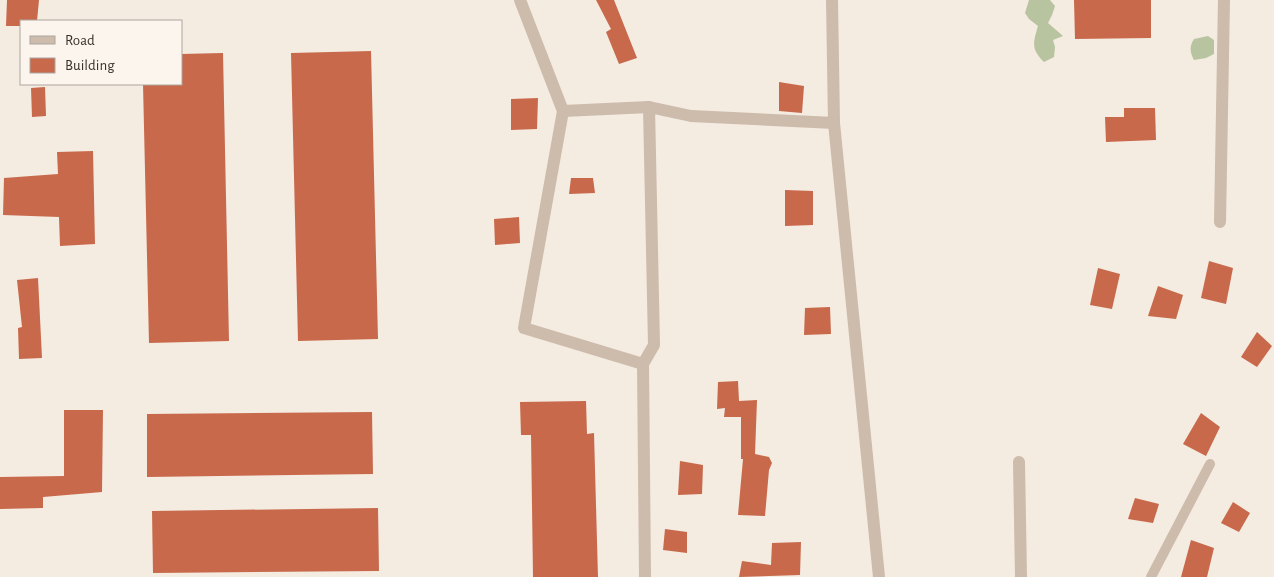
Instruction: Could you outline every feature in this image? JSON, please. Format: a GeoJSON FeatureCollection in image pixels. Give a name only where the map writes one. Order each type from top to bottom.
{"type":"FeatureCollection","features":[{"type":"Feature","properties":{"kind":"street"},"geometry":{"type":"LineString","coordinates":[[520,0],[563,111],[524,328],[643,364]]}},
{"type":"Feature","properties":{"kind":"street"},"geometry":{"type":"LineString","coordinates":[[832,0],[834,123],[878,577]]}},
{"type":"Feature","properties":{"kind":"street"},"geometry":{"type":"LineString","coordinates":[[1220,222],[1224,0]]}},
{"type":"Feature","properties":{"kind":"street"},"geometry":{"type":"LineString","coordinates":[[563,111],[649,107],[691,116],[834,123]]}},
{"type":"Feature","properties":{"kind":"street"},"geometry":{"type":"LineString","coordinates":[[645,577],[643,364],[654,345],[649,107]]}},
{"type":"Feature","properties":{"kind":"street"},"geometry":{"type":"LineString","coordinates":[[1019,462],[1021,577]]}},
{"type":"Feature","properties":{"kind":"lane"},"geometry":{"type":"LineString","coordinates":[[1151,577],[1210,464]]}},
{"type":"Feature","properties":{"kind":"green space"},"geometry":{"type":"Polygon","coordinates":[[[1029,0],[1050,0],[1055,6],[1048,23],[1063,36],[1053,40],[1055,47],[1054,57],[1044,62],[1034,46],[1038,26],[1025,13],[1029,0]]]}},
{"type":"Feature","properties":{"kind":"green space"},"geometry":{"type":"Polygon","coordinates":[[[1208,36],[1214,40],[1214,54],[1206,58],[1194,60],[1191,45],[1194,39],[1208,36]]]}},
{"type":"Feature","properties":{"kind":"building"},"geometry":{"type":"Polygon","coordinates":[[[7,0],[39,0],[37,20],[20,20],[20,26],[6,26],[7,0]]]}},
{"type":"Feature","properties":{"kind":"building"},"geometry":{"type":"Polygon","coordinates":[[[596,0],[614,0],[637,58],[619,64],[606,32],[611,29],[596,0]]]}},
{"type":"Feature","properties":{"kind":"building"},"geometry":{"type":"Polygon","coordinates":[[[1074,0],[1151,0],[1151,38],[1075,39],[1074,0]]]}},
{"type":"Feature","properties":{"kind":"building"},"geometry":{"type":"Polygon","coordinates":[[[371,51],[378,339],[298,341],[291,53],[371,51]]]}},
{"type":"Feature","properties":{"kind":"building"},"geometry":{"type":"Polygon","coordinates":[[[223,53],[229,341],[149,343],[143,85],[182,85],[182,54],[223,53]]]}},
{"type":"Feature","properties":{"kind":"building"},"geometry":{"type":"Polygon","coordinates":[[[779,82],[804,86],[802,113],[779,111],[779,82]]]}},
{"type":"Feature","properties":{"kind":"building"},"geometry":{"type":"Polygon","coordinates":[[[45,87],[46,116],[32,117],[31,88],[45,87]]]}},
{"type":"Feature","properties":{"kind":"building"},"geometry":{"type":"Polygon","coordinates":[[[538,98],[537,129],[511,130],[511,99],[538,98]]]}},
{"type":"Feature","properties":{"kind":"building"},"geometry":{"type":"Polygon","coordinates":[[[1124,108],[1155,108],[1156,140],[1106,142],[1105,117],[1124,117],[1124,108]]]}},
{"type":"Feature","properties":{"kind":"building"},"geometry":{"type":"Polygon","coordinates":[[[93,151],[95,244],[60,246],[59,217],[3,215],[4,178],[58,174],[57,152],[93,151]]]}},
{"type":"Feature","properties":{"kind":"building"},"geometry":{"type":"Polygon","coordinates":[[[571,178],[593,178],[595,193],[569,194],[571,178]]]}},
{"type":"Feature","properties":{"kind":"building"},"geometry":{"type":"Polygon","coordinates":[[[785,190],[813,191],[813,225],[785,226],[785,190]]]}},
{"type":"Feature","properties":{"kind":"building"},"geometry":{"type":"Polygon","coordinates":[[[519,217],[520,243],[495,245],[494,219],[519,217]]]}},
{"type":"Feature","properties":{"kind":"building"},"geometry":{"type":"Polygon","coordinates":[[[1209,261],[1233,268],[1226,304],[1201,298],[1209,261]]]}},
{"type":"Feature","properties":{"kind":"building"},"geometry":{"type":"Polygon","coordinates":[[[1098,268],[1120,274],[1112,309],[1090,305],[1098,268]]]}},
{"type":"Feature","properties":{"kind":"building"},"geometry":{"type":"Polygon","coordinates":[[[38,278],[42,358],[19,359],[18,328],[22,327],[17,280],[38,278]]]}},
{"type":"Feature","properties":{"kind":"building"},"geometry":{"type":"Polygon","coordinates":[[[1158,286],[1183,295],[1176,319],[1148,316],[1158,286]]]}},
{"type":"Feature","properties":{"kind":"building"},"geometry":{"type":"Polygon","coordinates":[[[830,307],[831,334],[804,335],[805,308],[830,307]]]}},
{"type":"Feature","properties":{"kind":"building"},"geometry":{"type":"Polygon","coordinates":[[[1257,332],[1272,346],[1257,367],[1241,357],[1257,332]]]}},
{"type":"Feature","properties":{"kind":"building"},"geometry":{"type":"Polygon","coordinates":[[[738,381],[739,401],[757,400],[755,454],[769,457],[772,463],[769,470],[765,516],[738,515],[743,459],[741,459],[741,417],[724,417],[725,408],[717,409],[718,382],[738,381]]]}},
{"type":"Feature","properties":{"kind":"building"},"geometry":{"type":"Polygon","coordinates":[[[586,401],[587,434],[594,433],[598,577],[533,577],[531,435],[521,435],[520,402],[586,401]]]}},
{"type":"Feature","properties":{"kind":"building"},"geometry":{"type":"Polygon","coordinates":[[[64,410],[103,410],[102,492],[43,497],[43,508],[0,509],[0,477],[64,476],[64,410]]]}},
{"type":"Feature","properties":{"kind":"building"},"geometry":{"type":"Polygon","coordinates":[[[372,412],[373,474],[147,477],[147,414],[372,412]]]}},
{"type":"Feature","properties":{"kind":"building"},"geometry":{"type":"Polygon","coordinates":[[[1201,413],[1220,427],[1206,456],[1183,444],[1201,413]]]}},
{"type":"Feature","properties":{"kind":"building"},"geometry":{"type":"Polygon","coordinates":[[[680,461],[703,465],[702,494],[678,495],[680,461]]]}},
{"type":"Feature","properties":{"kind":"building"},"geometry":{"type":"Polygon","coordinates":[[[1135,498],[1159,504],[1153,523],[1128,519],[1135,498]]]}},
{"type":"Feature","properties":{"kind":"building"},"geometry":{"type":"Polygon","coordinates":[[[1233,502],[1250,513],[1239,532],[1221,523],[1233,502]]]}},
{"type":"Feature","properties":{"kind":"building"},"geometry":{"type":"Polygon","coordinates":[[[378,508],[379,571],[153,573],[152,511],[378,508]]]}},
{"type":"Feature","properties":{"kind":"building"},"geometry":{"type":"Polygon","coordinates":[[[665,529],[687,532],[687,553],[663,550],[665,529]]]}},
{"type":"Feature","properties":{"kind":"building"},"geometry":{"type":"Polygon","coordinates":[[[1191,540],[1214,548],[1207,577],[1181,577],[1191,540]]]}},
{"type":"Feature","properties":{"kind":"building"},"geometry":{"type":"Polygon","coordinates":[[[801,542],[800,575],[739,577],[742,561],[771,565],[772,543],[801,542]]]}}]}
